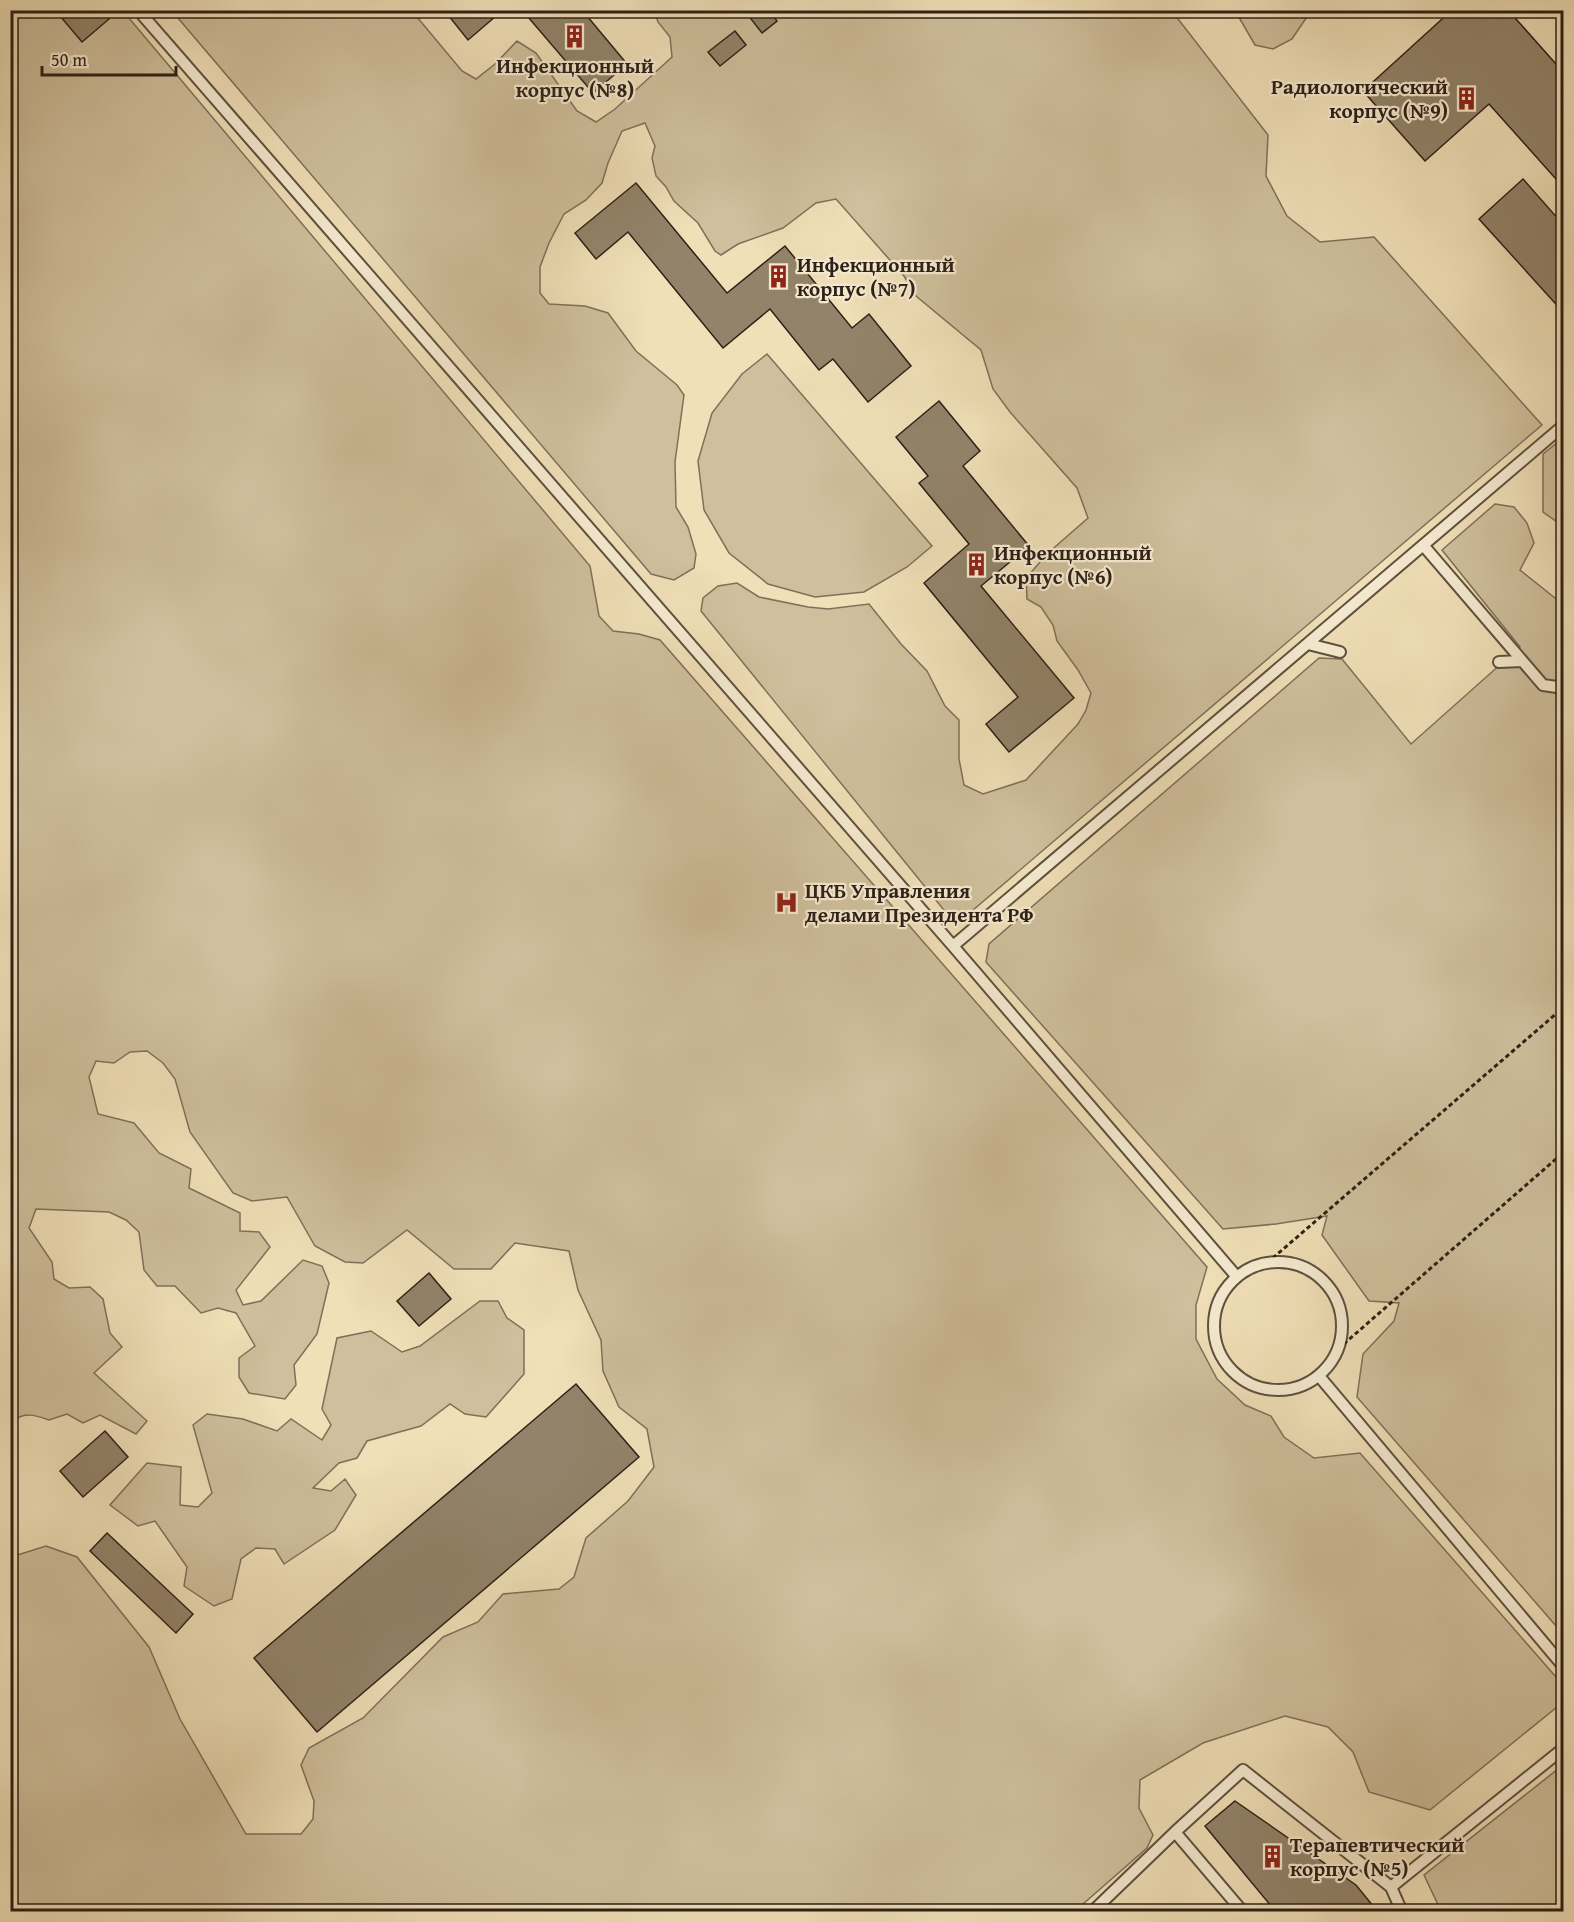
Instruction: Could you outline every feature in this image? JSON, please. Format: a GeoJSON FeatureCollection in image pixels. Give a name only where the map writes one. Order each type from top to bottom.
{"type":"FeatureCollection","features":[{"type":"Feature","properties":{"kind":"lane"},"geometry":{"type":"LineString","coordinates":[[138,10],[953,946],[1237,1276]]}},
{"type":"Feature","properties":{"kind":"lane"},"geometry":{"type":"LineString","coordinates":[[953,946],[1563,425]]}},
{"type":"Feature","properties":{"kind":"lane"},"geometry":{"type":"LineString","coordinates":[[1424,545],[1543,685],[1563,688]]}},
{"type":"Feature","properties":{"kind":"lane"},"geometry":{"type":"LineString","coordinates":[[1308,644],[1340,652]]}},
{"type":"Feature","properties":{"kind":"lane"},"geometry":{"type":"LineString","coordinates":[[1498,662],[1522,661]]}},
{"type":"Feature","properties":{"kind":"lane"},"geometry":{"type":"LineString","coordinates":[[1284,1262],[1300,1266],[1315,1274],[1328,1285],[1337,1299],[1342,1316],[1342,1332],[1331,1364],[1319,1376],[1305,1385],[1289,1390],[1272,1391],[1255,1387],[1240,1379],[1228,1368],[1216,1346],[1214,1320],[1217,1304],[1225,1289],[1237,1276],[1267,1263],[1284,1262]]}},
{"type":"Feature","properties":{"kind":"lane"},"geometry":{"type":"LineString","coordinates":[[1319,1376],[1563,1666]]}},
{"type":"Feature","properties":{"kind":"lane"},"geometry":{"type":"LineString","coordinates":[[1390,1887],[1563,1748]]}},
{"type":"Feature","properties":{"kind":"lane"},"geometry":{"type":"LineString","coordinates":[[1092,1911],[1243,1770],[1390,1887],[1402,1911]]}},
{"type":"Feature","properties":{"kind":"lane"},"geometry":{"type":"LineString","coordinates":[[1175,1832],[1243,1911]]}},
{"type":"Feature","properties":{"kind":"path"},"geometry":{"type":"LineString","coordinates":[[1267,1263],[1563,1007]]}},
{"type":"Feature","properties":{"kind":"path"},"geometry":{"type":"LineString","coordinates":[[1338,1349],[1563,1152]]}},
{"type":"Feature","properties":{"kind":"shaded area"},"geometry":{"type":"Polygon","coordinates":[[[1116,10],[1126,18],[1175,15],[1268,135],[1266,176],[1287,216],[1320,242],[1374,237],[1542,425],[966,916],[948,915],[701,611],[703,598],[718,586],[737,583],[759,597],[808,607],[828,609],[869,604],[901,644],[927,671],[945,706],[959,720],[959,759],[964,785],[983,794],[1026,780],[1078,724],[1086,710],[1091,693],[1057,641],[1053,625],[1041,607],[1027,599],[1026,578],[1048,553],[1088,518],[1077,488],[1010,412],[993,389],[981,350],[916,296],[904,276],[836,199],[816,203],[783,228],[738,244],[721,255],[715,251],[698,223],[674,201],[656,176],[652,158],[655,146],[645,123],[622,131],[602,183],[586,200],[564,214],[549,243],[540,267],[540,293],[549,304],[585,306],[608,313],[636,351],[677,385],[684,395],[675,462],[676,507],[688,527],[696,554],[694,568],[674,580],[651,574],[172,11],[412,11],[462,71],[476,79],[495,64],[517,41],[536,53],[577,111],[596,122],[615,109],[672,57],[670,37],[658,22],[654,11],[1116,10]]]}},
{"type":"Feature","properties":{"kind":"shaded area"},"geometry":{"type":"Polygon","coordinates":[[[1237,10],[1311,11],[1292,39],[1273,49],[1255,45],[1237,14],[1237,10]]]}},
{"type":"Feature","properties":{"kind":"shaded area"},"geometry":{"type":"Polygon","coordinates":[[[11,11],[123,11],[590,566],[599,616],[613,631],[639,634],[660,640],[1207,1267],[1196,1305],[1196,1339],[1217,1379],[1245,1405],[1271,1416],[1284,1437],[1314,1458],[1360,1453],[1563,1685],[1563,1692],[1557,1707],[1430,1810],[1369,1792],[1353,1752],[1328,1727],[1285,1716],[1203,1743],[1140,1780],[1139,1808],[1153,1835],[1147,1848],[1075,1911],[11,1911],[11,1557],[46,1546],[77,1557],[149,1647],[180,1719],[246,1834],[301,1834],[313,1819],[314,1801],[301,1765],[309,1748],[363,1718],[443,1637],[478,1622],[503,1594],[559,1589],[574,1577],[586,1538],[628,1501],[654,1467],[647,1429],[619,1407],[603,1371],[601,1340],[578,1290],[569,1251],[515,1243],[491,1269],[454,1269],[407,1230],[363,1263],[345,1262],[315,1246],[287,1197],[252,1201],[233,1193],[190,1132],[175,1079],[163,1063],[147,1051],[130,1052],[114,1063],[96,1061],[89,1077],[98,1114],[134,1123],[159,1153],[191,1169],[189,1188],[240,1213],[240,1231],[259,1232],[270,1247],[236,1290],[243,1305],[261,1301],[303,1260],[322,1266],[329,1283],[317,1334],[294,1365],[296,1385],[285,1399],[249,1393],[239,1377],[239,1358],[255,1346],[236,1313],[218,1308],[201,1313],[175,1286],[157,1286],[144,1270],[139,1232],[126,1220],[109,1212],[36,1209],[29,1228],[52,1262],[54,1279],[69,1288],[90,1287],[103,1299],[110,1333],[122,1347],[94,1373],[147,1421],[136,1434],[100,1415],[83,1423],[67,1414],[49,1420],[25,1415],[11,1423],[11,11]]]}},
{"type":"Feature","properties":{"kind":"shaded area"},"geometry":{"type":"Polygon","coordinates":[[[767,354],[932,546],[907,567],[864,592],[815,597],[768,584],[729,553],[704,510],[698,461],[712,413],[742,374],[767,354]]]}},
{"type":"Feature","properties":{"kind":"shaded area"},"geometry":{"type":"Polygon","coordinates":[[[1563,438],[1563,526],[1543,512],[1543,454],[1563,438]]]}},
{"type":"Feature","properties":{"kind":"shaded area"},"geometry":{"type":"Polygon","coordinates":[[[1495,504],[1514,507],[1527,523],[1534,543],[1520,570],[1555,598],[1564,594],[1563,1634],[1357,1397],[1363,1354],[1394,1321],[1399,1303],[1369,1301],[1322,1235],[1327,1216],[1223,1229],[986,962],[989,944],[1319,658],[1342,659],[1411,744],[1520,647],[1442,550],[1495,504]]]}},
{"type":"Feature","properties":{"kind":"shaded area"},"geometry":{"type":"Polygon","coordinates":[[[480,1301],[498,1301],[507,1318],[524,1330],[524,1374],[486,1417],[465,1414],[450,1404],[421,1426],[367,1441],[357,1458],[339,1463],[313,1488],[331,1491],[345,1479],[356,1495],[335,1530],[284,1564],[275,1549],[256,1548],[241,1559],[232,1599],[214,1606],[184,1586],[187,1567],[155,1521],[138,1526],[110,1505],[147,1463],[181,1467],[180,1505],[198,1507],[212,1493],[193,1425],[207,1414],[243,1419],[277,1431],[291,1419],[322,1440],[331,1425],[322,1409],[337,1338],[371,1331],[402,1352],[420,1346],[480,1301]]]}},
{"type":"Feature","properties":{"kind":"shaded area"},"geometry":{"type":"Polygon","coordinates":[[[1563,1765],[1563,1911],[1441,1911],[1424,1875],[1563,1765]]]}},
{"type":"Feature","properties":{"kind":"building"},"geometry":{"type":"Polygon","coordinates":[[[55,10],[101,10],[109,19],[82,42],[55,10]]]}},
{"type":"Feature","properties":{"kind":"building","name":"Инфекционный корпус (№8)"},"geometry":{"type":"Polygon","coordinates":[[[444,10],[503,10],[468,40],[444,10]]]}},
{"type":"Feature","properties":{"kind":"building","name":"Инфекционный корпус (№8)"},"geometry":{"type":"Polygon","coordinates":[[[522,10],[582,10],[627,64],[593,93],[522,10]]]}},
{"type":"Feature","properties":{"kind":"building"},"geometry":{"type":"Polygon","coordinates":[[[744,10],[769,10],[777,21],[762,33],[744,10]]]}},
{"type":"Feature","properties":{"kind":"building","name":"Радиологический корпус (№9)"},"geometry":{"type":"Polygon","coordinates":[[[1452,10],[1508,10],[1564,73],[1564,188],[1489,104],[1425,161],[1363,91],[1452,10]]]}},
{"type":"Feature","properties":{"kind":"building"},"geometry":{"type":"Polygon","coordinates":[[[735,31],[746,45],[720,66],[708,52],[735,31]]]}},
{"type":"Feature","properties":{"kind":"building"},"geometry":{"type":"Polygon","coordinates":[[[1523,179],[1559,220],[1564,215],[1564,313],[1479,219],[1523,179]]]}},
{"type":"Feature","properties":{"kind":"building","name":"Инфекционный корпус (№7)"},"geometry":{"type":"Polygon","coordinates":[[[636,183],[727,293],[785,246],[852,328],[869,314],[911,366],[868,402],[833,359],[819,370],[770,309],[723,348],[628,232],[596,259],[575,233],[636,183]]]}},
{"type":"Feature","properties":{"kind":"building","name":"Инфекционный корпус (№6)"},"geometry":{"type":"Polygon","coordinates":[[[939,401],[980,451],[963,466],[1029,546],[981,586],[1074,698],[1009,752],[986,724],[1018,697],[924,583],[969,544],[919,483],[928,476],[896,437],[939,401]]]}},
{"type":"Feature","properties":{"kind":"building"},"geometry":{"type":"Polygon","coordinates":[[[429,1273],[451,1299],[419,1326],[397,1301],[429,1273]]]}},
{"type":"Feature","properties":{"kind":"building"},"geometry":{"type":"Polygon","coordinates":[[[576,1384],[639,1457],[317,1732],[254,1658],[576,1384]]]}},
{"type":"Feature","properties":{"kind":"building"},"geometry":{"type":"Polygon","coordinates":[[[105,1431],[128,1457],[83,1497],[60,1471],[105,1431]]]}},
{"type":"Feature","properties":{"kind":"building"},"geometry":{"type":"Polygon","coordinates":[[[107,1533],[193,1614],[176,1633],[90,1551],[107,1533]]]}},
{"type":"Feature","properties":{"kind":"building","name":"Терапевтический корпус (№5)"},"geometry":{"type":"Polygon","coordinates":[[[1235,1801],[1356,1885],[1378,1912],[1276,1912],[1205,1826],[1235,1801]]]}},
{"type":"Feature","properties":{"kind":"place","name":"Инфекционный корпус (№8)"},"geometry":{"type":"Point","coordinates":[575,37]}},
{"type":"Feature","properties":{"kind":"place","name":"Радиологический корпус (№9)"},"geometry":{"type":"Point","coordinates":[1466,98]}},
{"type":"Feature","properties":{"kind":"place","name":"Инфекционный корпус (№7)"},"geometry":{"type":"Point","coordinates":[779,276]}},
{"type":"Feature","properties":{"kind":"place","name":"Инфекционный корпус (№6)"},"geometry":{"type":"Point","coordinates":[976,564]}},
{"type":"Feature","properties":{"kind":"place","name":"ЦКБ Управления делами Президента РФ"},"geometry":{"type":"Point","coordinates":[787,902]}},
{"type":"Feature","properties":{"kind":"place","name":"Терапевтический корпус (№5)"},"geometry":{"type":"Point","coordinates":[1272,1856]}}]}
